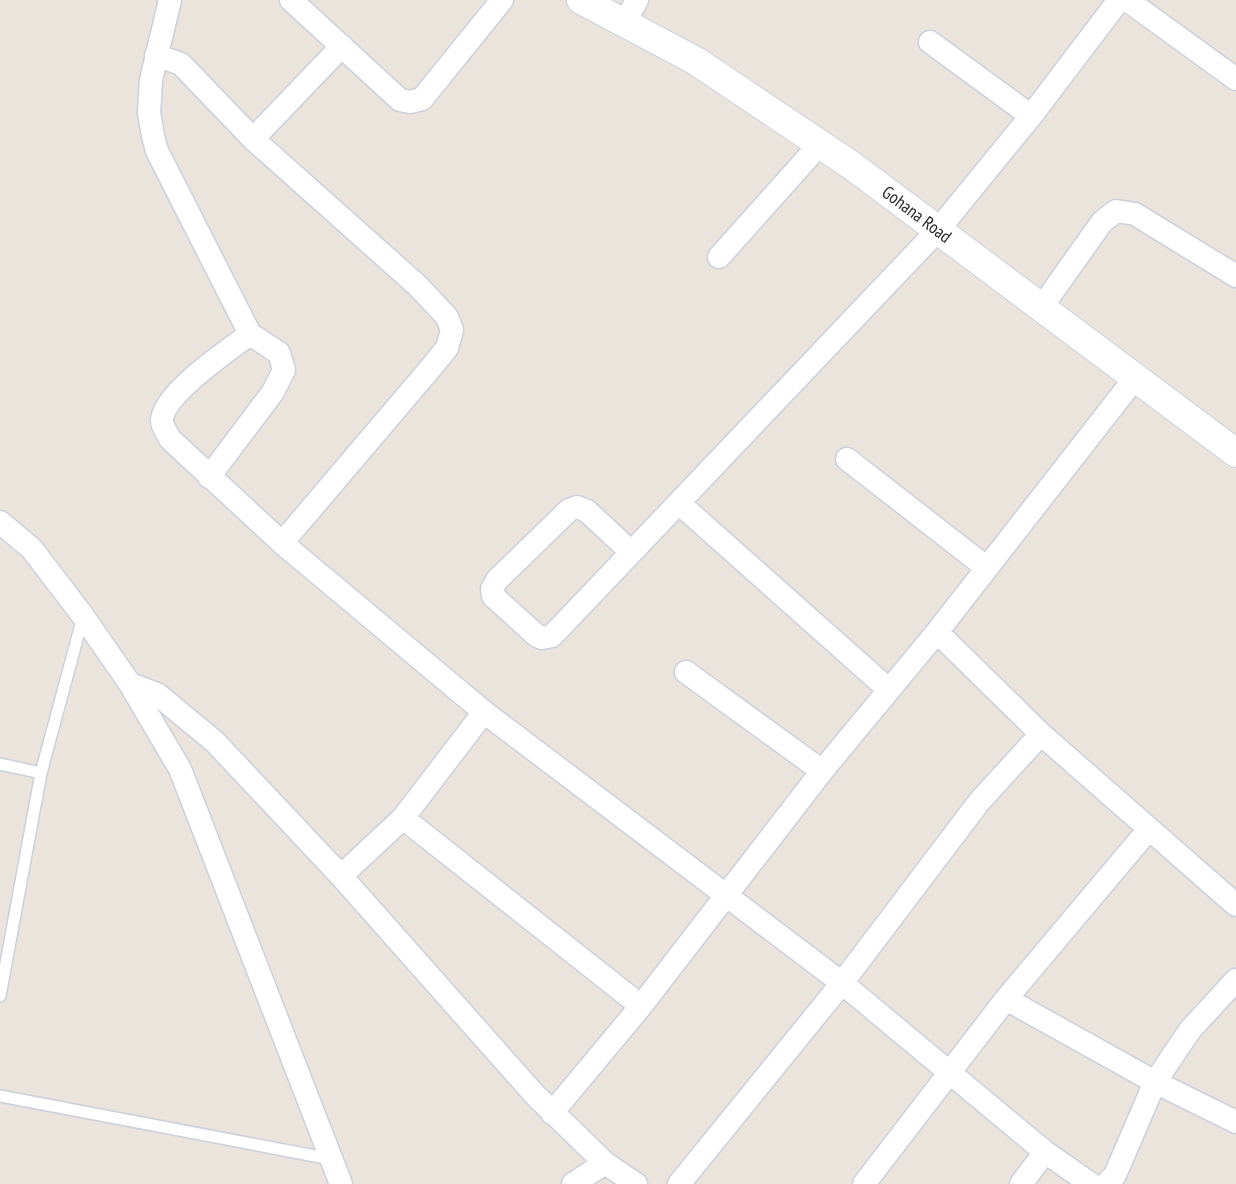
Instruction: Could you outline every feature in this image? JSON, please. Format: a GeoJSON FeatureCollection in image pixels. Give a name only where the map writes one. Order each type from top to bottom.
{"type":"FeatureCollection","features":[{"type":"Feature","properties":{"kind":"main road","name":"Gohana Road"},"geometry":{"type":"LineString","coordinates":[[581,0],[630,11],[696,61],[820,144],[938,230],[1236,453]]}},
{"type":"Feature","properties":{"kind":"street"},"geometry":{"type":"LineString","coordinates":[[170,0],[151,80],[149,113],[157,151],[250,334],[278,352],[284,370],[273,392],[209,477]]}},
{"type":"Feature","properties":{"kind":"street"},"geometry":{"type":"LineString","coordinates":[[291,0],[400,100],[410,102],[422,99],[502,0]]}},
{"type":"Feature","properties":{"kind":"street"},"geometry":{"type":"LineString","coordinates":[[630,552],[587,512],[577,507],[569,510],[497,580],[492,589],[493,596],[537,636],[542,638],[552,636],[630,552],[680,504],[938,230],[1031,116],[1119,0]]}},
{"type":"Feature","properties":{"kind":"street"},"geometry":{"type":"LineString","coordinates":[[1127,0],[1236,79]]}},
{"type":"Feature","properties":{"kind":"street"},"geometry":{"type":"LineString","coordinates":[[930,42],[1031,116]]}},
{"type":"Feature","properties":{"kind":"street"},"geometry":{"type":"LineString","coordinates":[[252,139],[342,46]]}},
{"type":"Feature","properties":{"kind":"street"},"geometry":{"type":"LineString","coordinates":[[156,55],[181,64],[252,139],[418,286],[447,317],[452,330],[447,348],[282,543]]}},
{"type":"Feature","properties":{"kind":"street"},"geometry":{"type":"LineString","coordinates":[[719,257],[820,144]]}},
{"type":"Feature","properties":{"kind":"street"},"geometry":{"type":"LineString","coordinates":[[1041,308],[1102,222],[1116,211],[1135,214],[1236,276]]}},
{"type":"Feature","properties":{"kind":"street"},"geometry":{"type":"LineString","coordinates":[[250,334],[178,392],[164,410],[162,423],[170,439],[282,543],[484,712],[842,983],[1045,1152],[1091,1184]]}},
{"type":"Feature","properties":{"kind":"street"},"geometry":{"type":"LineString","coordinates":[[552,1113],[640,1006],[822,771],[988,568],[1135,378]]}},
{"type":"Feature","properties":{"kind":"street"},"geometry":{"type":"LineString","coordinates":[[847,459],[988,568]]}},
{"type":"Feature","properties":{"kind":"street"},"geometry":{"type":"LineString","coordinates":[[680,504],[888,689]]}},
{"type":"Feature","properties":{"kind":"street"},"geometry":{"type":"LineString","coordinates":[[0,522],[32,549],[83,616],[130,684],[180,768],[341,1184]]}},
{"type":"Feature","properties":{"kind":"street"},"geometry":{"type":"LineString","coordinates":[[937,632],[1041,734],[1236,905]]}},
{"type":"Feature","properties":{"kind":"street"},"geometry":{"type":"LineString","coordinates":[[686,672],[822,771]]}},
{"type":"Feature","properties":{"kind":"street"},"geometry":{"type":"LineString","coordinates":[[130,684],[157,694],[215,742],[341,876],[552,1113],[605,1163],[636,1184]]}},
{"type":"Feature","properties":{"kind":"street"},"geometry":{"type":"LineString","coordinates":[[341,876],[402,818],[484,712]]}},
{"type":"Feature","properties":{"kind":"street"},"geometry":{"type":"LineString","coordinates":[[679,1184],[842,983],[979,802],[1041,734]]}},
{"type":"Feature","properties":{"kind":"street"},"geometry":{"type":"LineString","coordinates":[[402,818],[640,1006]]}},
{"type":"Feature","properties":{"kind":"street"},"geometry":{"type":"LineString","coordinates":[[864,1184],[1006,998],[1149,829]]}},
{"type":"Feature","properties":{"kind":"street"},"geometry":{"type":"LineString","coordinates":[[1106,1184],[1115,1175],[1155,1082],[1190,1030],[1236,980]]}},
{"type":"Feature","properties":{"kind":"street"},"geometry":{"type":"LineString","coordinates":[[1006,998],[1155,1082],[1236,1122]]}},
{"type":"Feature","properties":{"kind":"street"},"geometry":{"type":"LineString","coordinates":[[1021,1184],[1045,1152]]}},
{"type":"Feature","properties":{"kind":"street"},"geometry":{"type":"LineString","coordinates":[[573,1184],[605,1163]]}},
{"type":"Feature","properties":{"kind":"lane"},"geometry":{"type":"LineString","coordinates":[[0,996],[41,772],[83,616]]}},
{"type":"Feature","properties":{"kind":"lane"},"geometry":{"type":"LineString","coordinates":[[0,764],[41,772]]}},
{"type":"Feature","properties":{"kind":"lane"},"geometry":{"type":"LineString","coordinates":[[0,1096],[331,1159]]}}]}
